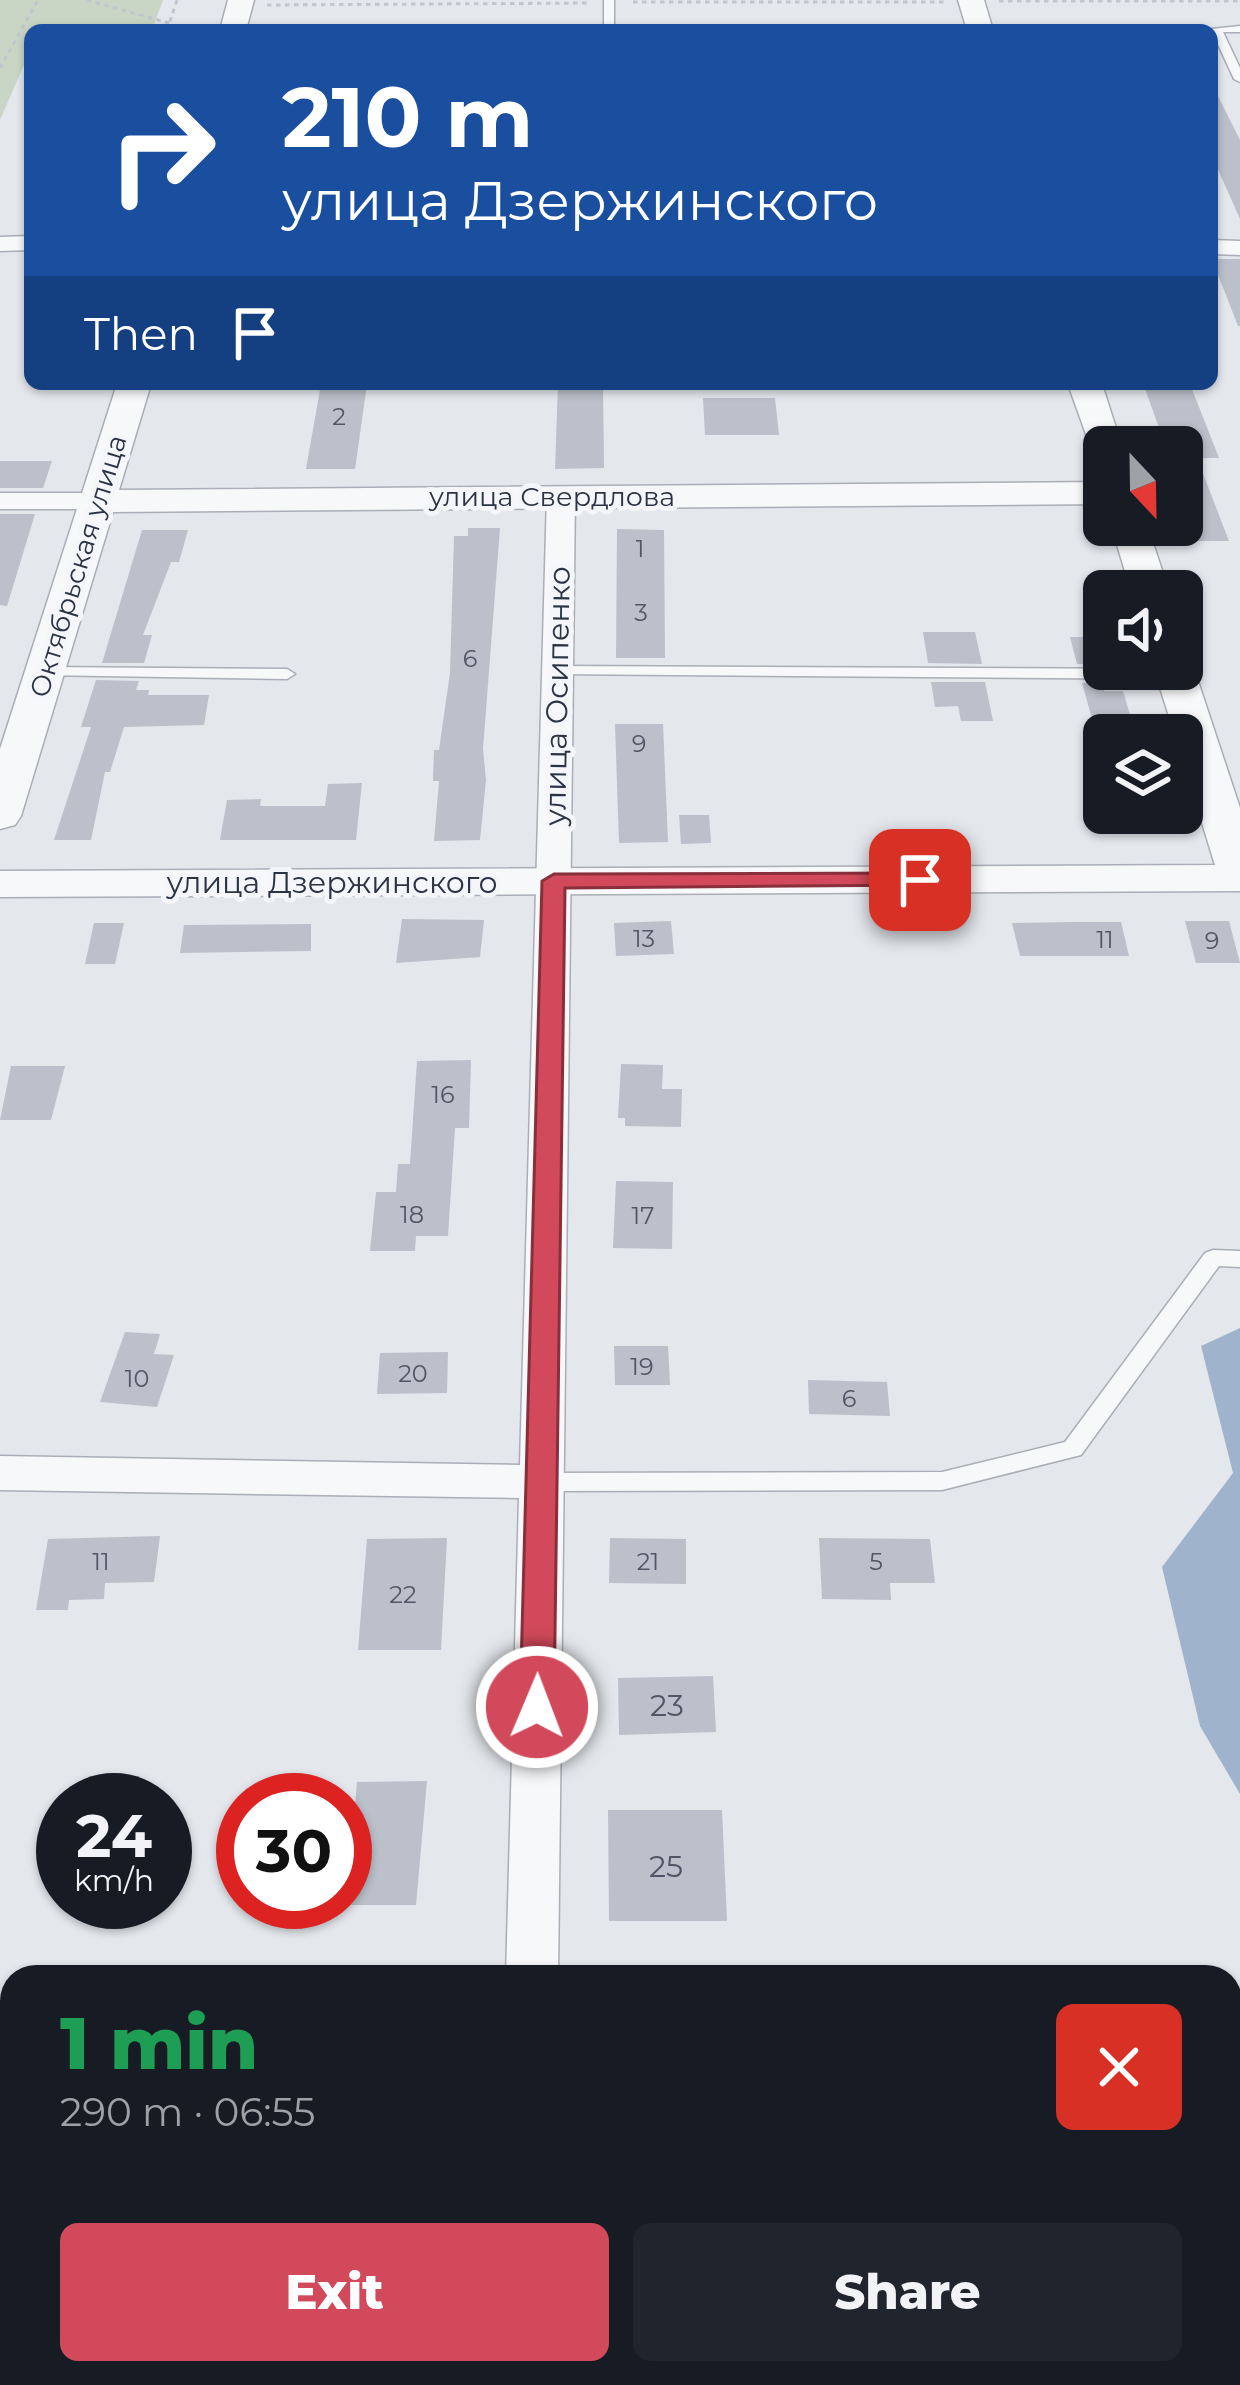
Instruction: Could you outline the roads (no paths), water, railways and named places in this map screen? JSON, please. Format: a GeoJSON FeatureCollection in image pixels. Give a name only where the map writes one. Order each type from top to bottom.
{"type":"FeatureCollection","features":[{"type":"Feature","properties":{"kind":"street","name":"Октябрьская улица"},"geometry":{"type":"LineString","coordinates":[[0,816],[132,390]]}},
{"type":"Feature","properties":{"kind":"street"},"geometry":{"type":"LineString","coordinates":[[1087,390],[1098,426]]}},
{"type":"Feature","properties":{"kind":"street","name":"улица Свердлова"},"geometry":{"type":"LineString","coordinates":[[0,501],[1083,493]]}},
{"type":"Feature","properties":{"kind":"street","name":"улица Осипенко"},"geometry":{"type":"LineString","coordinates":[[532,1965],[561,495]]}},
{"type":"Feature","properties":{"kind":"street"},"geometry":{"type":"LineString","coordinates":[[1181,690],[1240,876]]}},
{"type":"Feature","properties":{"kind":"street","name":"улица Дзержинского"},"geometry":{"type":"LineString","coordinates":[[0,884],[1240,876]]}},
{"type":"Feature","properties":{"kind":"street"},"geometry":{"type":"LineString","coordinates":[[0,1473],[542,1482]]}},
{"type":"Feature","properties":{"kind":"lane"},"geometry":{"type":"LineString","coordinates":[[1218,33],[1240,79]]}},
{"type":"Feature","properties":{"kind":"lane"},"geometry":{"type":"LineString","coordinates":[[558,671],[1083,672]]}},
{"type":"Feature","properties":{"kind":"lane"},"geometry":{"type":"LineString","coordinates":[[46,672],[287,674]]}},
{"type":"Feature","properties":{"kind":"lane"},"geometry":{"type":"LineString","coordinates":[[542,1482],[942,1481],[1073,1449],[1214,1258],[1240,1259]]}},
{"type":"Feature","properties":{"kind":"water"},"geometry":{"type":"Polygon","coordinates":[[[1240,1328],[1240,1794],[1200,1726],[1162,1567],[1233,1473],[1201,1346],[1240,1328]]]}}]}
